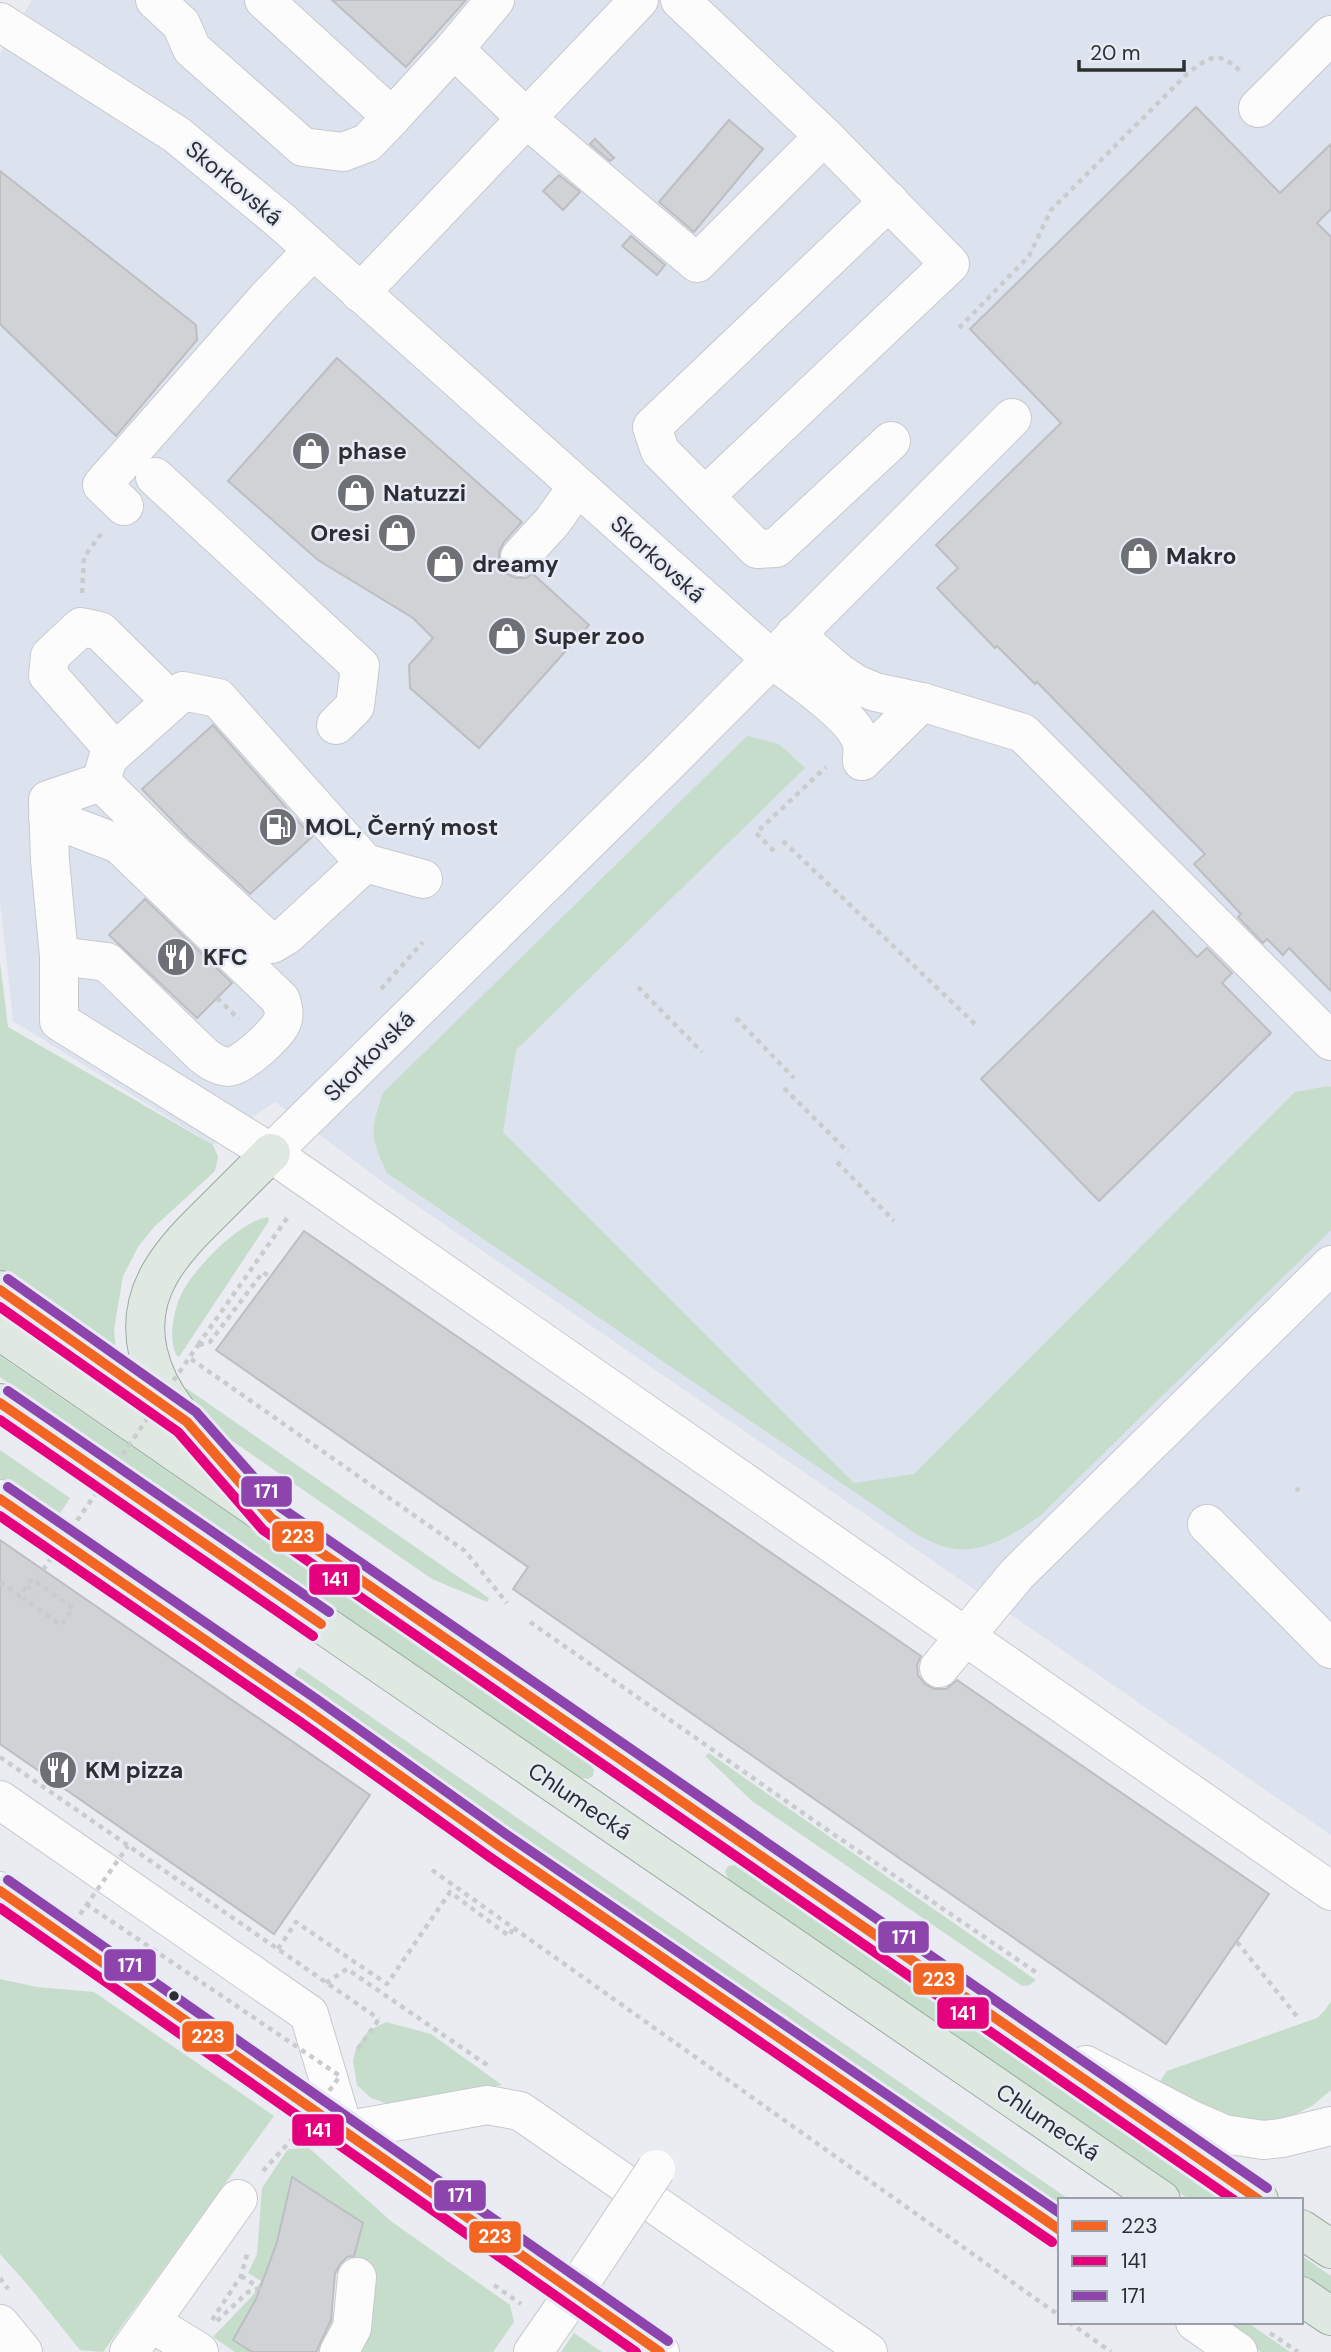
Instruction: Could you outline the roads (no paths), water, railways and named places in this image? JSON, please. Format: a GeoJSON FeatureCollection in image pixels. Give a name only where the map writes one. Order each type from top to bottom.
{"type":"FeatureCollection","features":[{"type":"Feature","properties":{"kind":"main road"},"geometry":{"type":"LineString","coordinates":[[271,1153],[184,1239],[156,1280],[148,1300],[144,1322],[151,1363],[169,1400],[271,1518]]}},
{"type":"Feature","properties":{"kind":"main road"},"geometry":{"type":"LineString","coordinates":[[0,1290],[187,1422]]}},
{"type":"Feature","properties":{"kind":"main road"},"geometry":{"type":"LineString","coordinates":[[0,1331],[1256,2198]]}},
{"type":"Feature","properties":{"kind":"main road","name":"Chlumecká"},"geometry":{"type":"LineString","coordinates":[[0,1403],[1158,2198]]}},
{"type":"Feature","properties":{"kind":"main road"},"geometry":{"type":"LineString","coordinates":[[1303,2230],[1331,2249]]}},
{"type":"Feature","properties":{"kind":"main road"},"geometry":{"type":"LineString","coordinates":[[1303,2297],[1331,2316]]}},
{"type":"Feature","properties":{"kind":"street"},"geometry":{"type":"LineString","coordinates":[[155,0],[181,24],[192,49],[303,148],[343,152],[367,143],[454,49],[495,0]]}},
{"type":"Feature","properties":{"kind":"street"},"geometry":{"type":"LineString","coordinates":[[264,0],[392,117]]}},
{"type":"Feature","properties":{"kind":"street"},"geometry":{"type":"LineString","coordinates":[[360,293],[639,0]]}},
{"type":"Feature","properties":{"kind":"street"},"geometry":{"type":"LineString","coordinates":[[680,0],[824,136],[950,264],[705,496]]}},
{"type":"Feature","properties":{"kind":"street","name":"Skorkovská"},"geometry":{"type":"LineString","coordinates":[[0,22],[177,135],[313,250],[577,487],[783,646],[662,769],[271,1153]]}},
{"type":"Feature","properties":{"kind":"street"},"geometry":{"type":"LineString","coordinates":[[1258,108],[1331,35]]}},
{"type":"Feature","properties":{"kind":"street"},"geometry":{"type":"LineString","coordinates":[[454,49],[527,119],[697,263],[824,136]]}},
{"type":"Feature","properties":{"kind":"street"},"geometry":{"type":"LineString","coordinates":[[889,201],[652,427],[660,451],[757,549],[776,548],[891,441]]}},
{"type":"Feature","properties":{"kind":"street"},"geometry":{"type":"LineString","coordinates":[[116,515],[102,485],[267,298],[313,250]]}},
{"type":"Feature","properties":{"kind":"street"},"geometry":{"type":"LineString","coordinates":[[783,646],[1012,418]]}},
{"type":"Feature","properties":{"kind":"street"},"geometry":{"type":"LineString","coordinates":[[155,477],[360,666],[355,706],[336,724]]}},
{"type":"Feature","properties":{"kind":"street"},"geometry":{"type":"LineString","coordinates":[[520,557],[552,523],[577,487]]}},
{"type":"Feature","properties":{"kind":"street"},"geometry":{"type":"LineString","coordinates":[[171,701],[100,631],[81,626],[50,656],[48,675],[108,767],[173,852],[272,944],[286,935],[365,863]]}},
{"type":"Feature","properties":{"kind":"street"},"geometry":{"type":"LineString","coordinates":[[783,646],[838,672],[856,684],[1023,733],[1328,1038]]}},
{"type":"Feature","properties":{"kind":"street"},"geometry":{"type":"LineString","coordinates":[[783,646],[820,695],[856,731],[862,744],[844,764],[922,702]]}},
{"type":"Feature","properties":{"kind":"street"},"geometry":{"type":"LineString","coordinates":[[423,879],[365,863],[218,698],[183,691],[108,767],[48,800],[59,956],[59,1021],[271,1153],[1331,1891]]}},
{"type":"Feature","properties":{"kind":"street"},"geometry":{"type":"LineString","coordinates":[[48,817],[119,844],[281,1000],[283,1018],[265,1041],[238,1065],[229,1068],[212,1062],[203,1055],[107,962],[59,956]]}},
{"type":"Feature","properties":{"kind":"street"},"geometry":{"type":"LineString","coordinates":[[939,1668],[1023,1568],[1331,1265]]}},
{"type":"Feature","properties":{"kind":"street"},"geometry":{"type":"LineString","coordinates":[[0,1499],[296,1702],[499,1846],[1058,2229]]}},
{"type":"Feature","properties":{"kind":"street"},"geometry":{"type":"LineString","coordinates":[[1207,1524],[1331,1649]]}},
{"type":"Feature","properties":{"kind":"street"},"geometry":{"type":"LineString","coordinates":[[0,1800],[309,2014],[344,2131]]}},
{"type":"Feature","properties":{"kind":"street"},"geometry":{"type":"LineString","coordinates":[[0,1891],[660,2352]]}},
{"type":"Feature","properties":{"kind":"street"},"geometry":{"type":"LineString","coordinates":[[994,2017],[1224,2134],[1263,2140],[1331,2126]]}},
{"type":"Feature","properties":{"kind":"street"},"geometry":{"type":"LineString","coordinates":[[344,2131],[487,2105],[520,2112],[868,2352]]}},
{"type":"Feature","properties":{"kind":"street"},"geometry":{"type":"LineString","coordinates":[[533,2352],[656,2169]]}},
{"type":"Feature","properties":{"kind":"street"},"geometry":{"type":"LineString","coordinates":[[140,2338],[239,2199]]}},
{"type":"Feature","properties":{"kind":"street"},"geometry":{"type":"LineString","coordinates":[[339,2352],[352,2328],[357,2277]]}},
{"type":"Feature","properties":{"kind":"street"},"geometry":{"type":"LineString","coordinates":[[0,2324],[23,2352]]}},
{"type":"Feature","properties":{"kind":"street"},"geometry":{"type":"LineString","coordinates":[[1201,2324],[1252,2341]]}},
{"type":"Feature","properties":{"kind":"street"},"geometry":{"type":"LineString","coordinates":[[140,2338],[206,2336]]}},
{"type":"Feature","properties":{"kind":"place","name":"phase"},"geometry":{"type":"Point","coordinates":[311,451]}},
{"type":"Feature","properties":{"kind":"place","name":"Natuzzi"},"geometry":{"type":"Point","coordinates":[356,493]}},
{"type":"Feature","properties":{"kind":"place","name":"Oresi"},"geometry":{"type":"Point","coordinates":[397,533]}},
{"type":"Feature","properties":{"kind":"place","name":"Makro"},"geometry":{"type":"Point","coordinates":[1139,556]}},
{"type":"Feature","properties":{"kind":"place","name":"dreamy"},"geometry":{"type":"Point","coordinates":[445,564]}},
{"type":"Feature","properties":{"kind":"place","name":"Super zoo"},"geometry":{"type":"Point","coordinates":[507,636]}},
{"type":"Feature","properties":{"kind":"place","name":"MOL, Černý most"},"geometry":{"type":"Point","coordinates":[278,827]}},
{"type":"Feature","properties":{"kind":"place","name":"KFC"},"geometry":{"type":"Point","coordinates":[176,957]}},
{"type":"Feature","properties":{"kind":"place","name":"KM pizza"},"geometry":{"type":"Point","coordinates":[58,1770]}}]}
